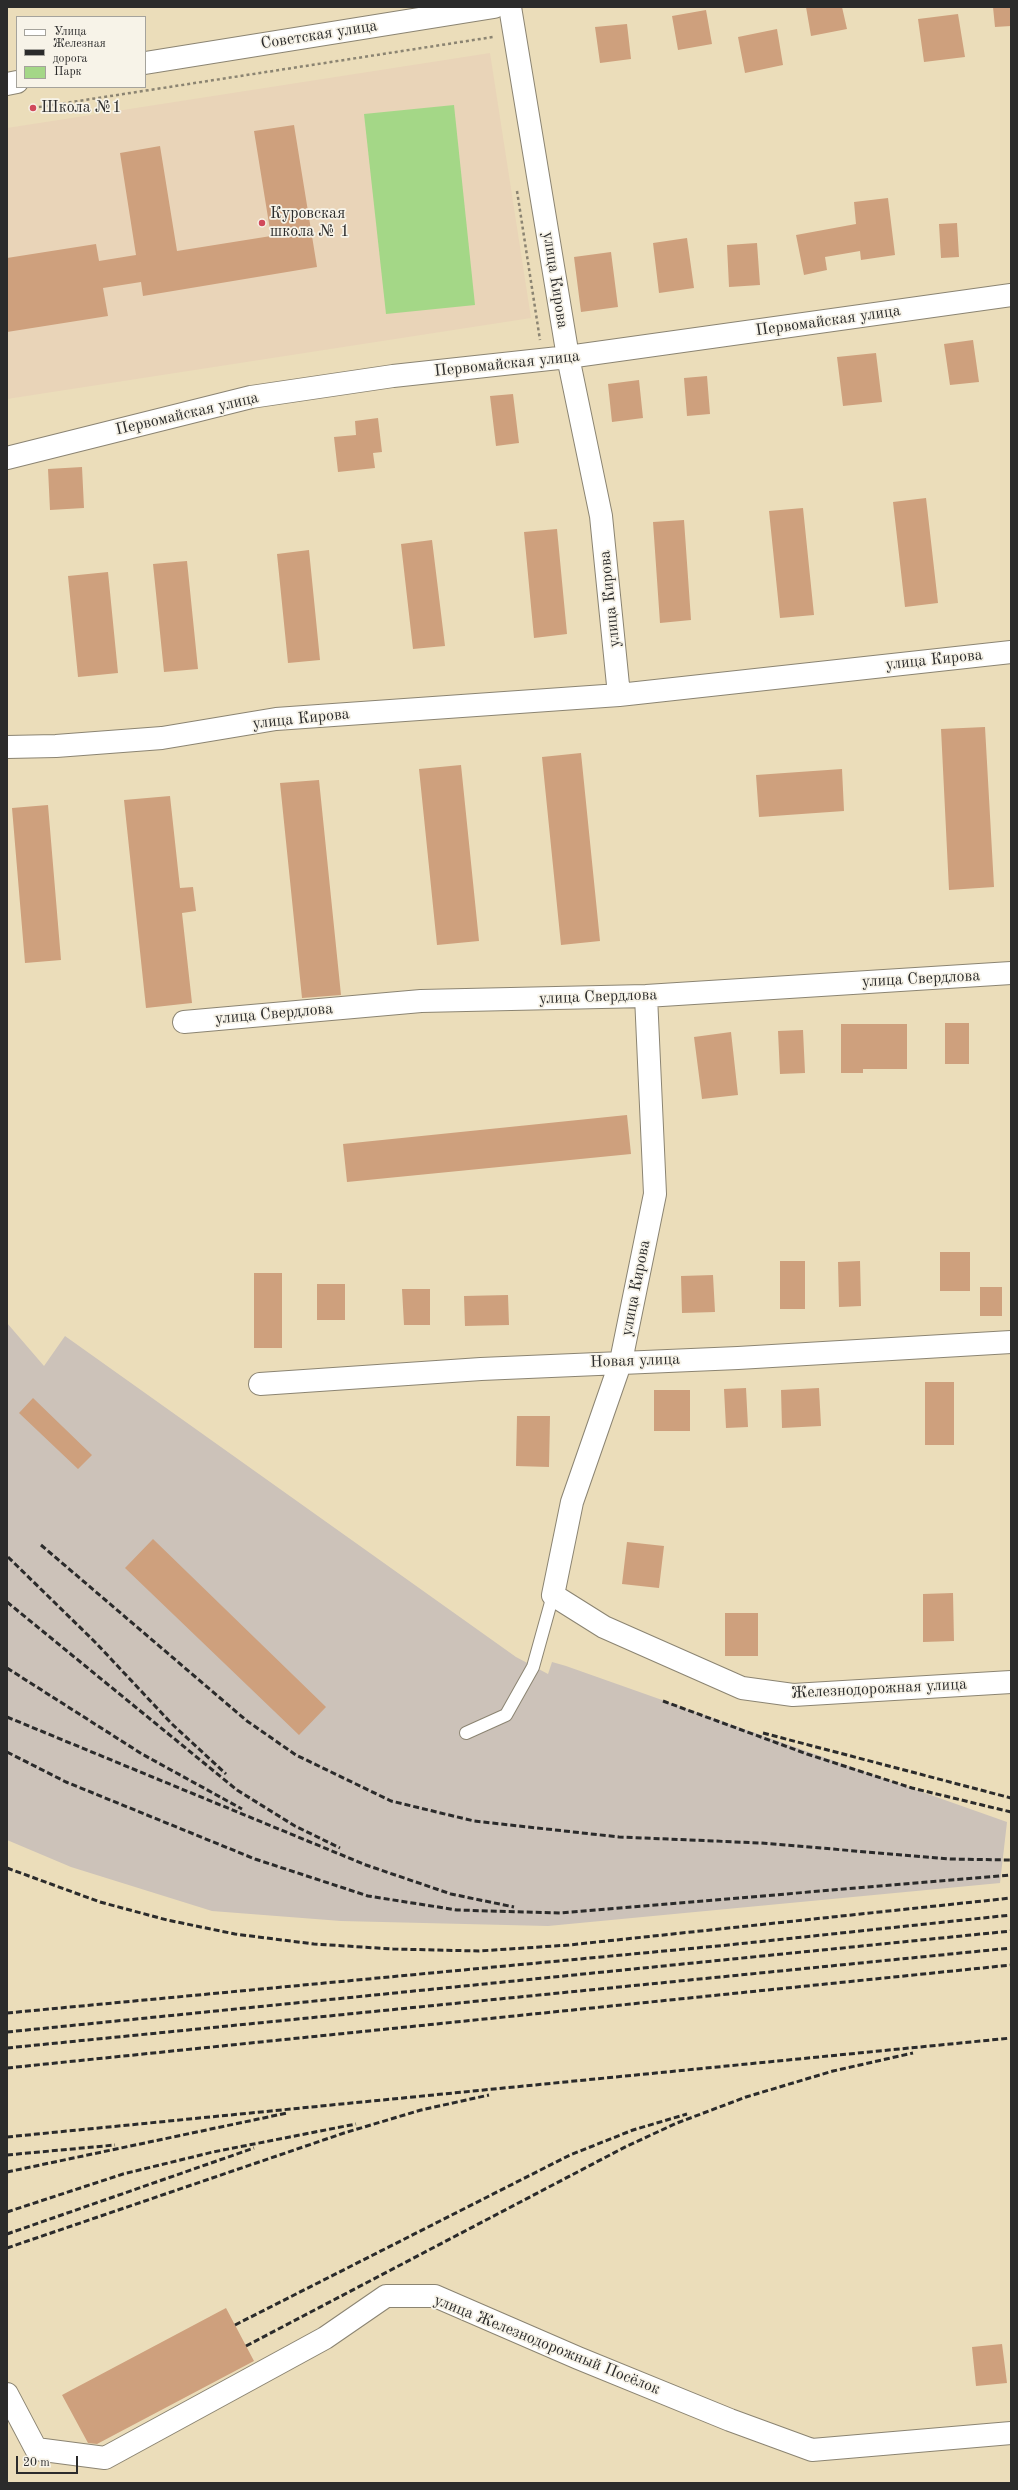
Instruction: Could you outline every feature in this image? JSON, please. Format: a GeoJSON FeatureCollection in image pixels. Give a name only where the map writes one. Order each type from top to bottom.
{"type":"FeatureCollection","features":[{"type":"Feature","properties":{"kind":"street","name":"Советская улица"},"geometry":{"type":"LineString","coordinates":[[146,63],[494,7]]}},
{"type":"Feature","properties":{"kind":"street","name":"улица Кирова"},"geometry":{"type":"LineString","coordinates":[[510,7],[568,357],[601,516],[619,695]]}},
{"type":"Feature","properties":{"kind":"street","name":"Первомайская улица"},"geometry":{"type":"LineString","coordinates":[[7,458],[252,398],[393,376],[568,357],[1011,295]]}},
{"type":"Feature","properties":{"kind":"street","name":"улица Кирова"},"geometry":{"type":"LineString","coordinates":[[7,747],[56,746],[162,738],[276,719],[619,695],[1011,652]]}},
{"type":"Feature","properties":{"kind":"street","name":"улица Свердлова"},"geometry":{"type":"LineString","coordinates":[[184,1022],[421,1001],[646,996],[1011,973]]}},
{"type":"Feature","properties":{"kind":"street","name":"улица Кирова"},"geometry":{"type":"LineString","coordinates":[[553,1595],[572,1502],[621,1361],[655,1194],[646,996]]}},
{"type":"Feature","properties":{"kind":"street","name":"Новая улица"},"geometry":{"type":"LineString","coordinates":[[260,1384],[621,1361],[738,1358],[1011,1342]]}},
{"type":"Feature","properties":{"kind":"street","name":"Железнодорожная улица"},"geometry":{"type":"LineString","coordinates":[[553,1595],[604,1627],[742,1688],[793,1695],[1011,1682]]}},
{"type":"Feature","properties":{"kind":"street","name":"улица Железнодорожный Посёлок"},"geometry":{"type":"LineString","coordinates":[[7,2394],[36,2450],[105,2458],[325,2338],[386,2296],[435,2296],[585,2361],[730,2420],[812,2450],[983,2437],[1011,2432]]}},
{"type":"Feature","properties":{"kind":"lane"},"geometry":{"type":"LineString","coordinates":[[466,1733],[506,1715],[534,1667],[553,1595]]}},
{"type":"Feature","properties":{"kind":"path"},"geometry":{"type":"LineString","coordinates":[[33,108],[493,36],[494,44]]}},
{"type":"Feature","properties":{"kind":"path"},"geometry":{"type":"LineString","coordinates":[[516,186],[543,360]]}},
{"type":"Feature","properties":{"kind":"shaded area","name":"Куровская школа № 1"},"geometry":{"type":"Polygon","coordinates":[[[490,53],[531,318],[7,399],[7,128],[490,53]]]}},
{"type":"Feature","properties":{"kind":"shaded area"},"geometry":{"type":"Polygon","coordinates":[[[7,1323],[44,1366],[65,1336],[516,1657],[548,1674],[552,1662],[566,1666],[1007,1822],[1000,1883],[548,1926],[341,1921],[212,1911],[71,1867],[7,1840],[7,1323]]]}},
{"type":"Feature","properties":{"kind":"green space"},"geometry":{"type":"Polygon","coordinates":[[[454,105],[475,305],[386,314],[364,114],[454,105]]]}},
{"type":"Feature","properties":{"kind":"building"},"geometry":{"type":"Polygon","coordinates":[[[806,7],[842,7],[847,29],[811,36],[806,7]]]}},
{"type":"Feature","properties":{"kind":"building"},"geometry":{"type":"Polygon","coordinates":[[[993,7],[1011,7],[1011,26],[995,27],[993,7]]]}},
{"type":"Feature","properties":{"kind":"building"},"geometry":{"type":"Polygon","coordinates":[[[706,10],[712,44],[678,50],[672,16],[706,10]]]}},
{"type":"Feature","properties":{"kind":"building"},"geometry":{"type":"Polygon","coordinates":[[[958,14],[965,57],[924,62],[918,19],[958,14]]]}},
{"type":"Feature","properties":{"kind":"building"},"geometry":{"type":"Polygon","coordinates":[[[627,24],[631,59],[600,63],[595,27],[627,24]]]}},
{"type":"Feature","properties":{"kind":"building"},"geometry":{"type":"Polygon","coordinates":[[[777,29],[783,65],[745,73],[738,37],[777,29]]]}},
{"type":"Feature","properties":{"kind":"building"},"geometry":{"type":"Polygon","coordinates":[[[294,125],[317,267],[143,296],[141,282],[103,288],[108,316],[7,332],[7,258],[96,244],[99,261],[136,255],[120,153],[160,146],[177,251],[271,236],[254,131],[294,125]]]}},
{"type":"Feature","properties":{"kind":"building"},"geometry":{"type":"Polygon","coordinates":[[[888,198],[895,255],[861,260],[860,251],[825,257],[827,270],[804,275],[796,235],[856,224],[854,202],[888,198]]]}},
{"type":"Feature","properties":{"kind":"building"},"geometry":{"type":"Polygon","coordinates":[[[957,223],[959,257],[941,258],[939,224],[957,223]]]}},
{"type":"Feature","properties":{"kind":"building"},"geometry":{"type":"Polygon","coordinates":[[[687,238],[694,288],[659,293],[653,243],[687,238]]]}},
{"type":"Feature","properties":{"kind":"building"},"geometry":{"type":"Polygon","coordinates":[[[757,243],[760,285],[729,287],[727,245],[757,243]]]}},
{"type":"Feature","properties":{"kind":"building"},"geometry":{"type":"Polygon","coordinates":[[[611,252],[618,307],[581,312],[574,257],[611,252]]]}},
{"type":"Feature","properties":{"kind":"building"},"geometry":{"type":"Polygon","coordinates":[[[973,340],[979,382],[950,385],[944,344],[973,340]]]}},
{"type":"Feature","properties":{"kind":"building"},"geometry":{"type":"Polygon","coordinates":[[[876,353],[882,402],[843,406],[837,357],[876,353]]]}},
{"type":"Feature","properties":{"kind":"building"},"geometry":{"type":"Polygon","coordinates":[[[707,376],[710,414],[687,416],[684,378],[707,376]]]}},
{"type":"Feature","properties":{"kind":"building"},"geometry":{"type":"Polygon","coordinates":[[[639,380],[643,418],[612,422],[608,384],[639,380]]]}},
{"type":"Feature","properties":{"kind":"building"},"geometry":{"type":"Polygon","coordinates":[[[513,394],[519,443],[496,446],[490,396],[513,394]]]}},
{"type":"Feature","properties":{"kind":"building"},"geometry":{"type":"Polygon","coordinates":[[[378,418],[382,452],[373,453],[375,468],[338,472],[334,437],[356,435],[355,421],[378,418]]]}},
{"type":"Feature","properties":{"kind":"building"},"geometry":{"type":"Polygon","coordinates":[[[82,467],[84,508],[50,510],[48,469],[82,467]]]}},
{"type":"Feature","properties":{"kind":"building"},"geometry":{"type":"Polygon","coordinates":[[[926,498],[938,603],[905,607],[893,502],[926,498]]]}},
{"type":"Feature","properties":{"kind":"building"},"geometry":{"type":"Polygon","coordinates":[[[803,508],[814,615],[780,618],[769,511],[803,508]]]}},
{"type":"Feature","properties":{"kind":"building"},"geometry":{"type":"Polygon","coordinates":[[[684,520],[691,620],[660,623],[653,522],[684,520]]]}},
{"type":"Feature","properties":{"kind":"building"},"geometry":{"type":"Polygon","coordinates":[[[557,529],[567,634],[534,638],[524,532],[557,529]]]}},
{"type":"Feature","properties":{"kind":"building"},"geometry":{"type":"Polygon","coordinates":[[[432,540],[445,646],[413,649],[401,544],[432,540]]]}},
{"type":"Feature","properties":{"kind":"building"},"geometry":{"type":"Polygon","coordinates":[[[309,550],[320,660],[288,663],[277,554],[309,550]]]}},
{"type":"Feature","properties":{"kind":"building"},"geometry":{"type":"Polygon","coordinates":[[[187,561],[198,669],[164,672],[153,564],[187,561]]]}},
{"type":"Feature","properties":{"kind":"building"},"geometry":{"type":"Polygon","coordinates":[[[108,572],[118,673],[78,677],[68,576],[108,572]]]}},
{"type":"Feature","properties":{"kind":"building"},"geometry":{"type":"Polygon","coordinates":[[[985,727],[994,887],[949,890],[941,729],[985,727]]]}},
{"type":"Feature","properties":{"kind":"building"},"geometry":{"type":"Polygon","coordinates":[[[581,753],[600,941],[561,945],[542,757],[581,753]]]}},
{"type":"Feature","properties":{"kind":"building"},"geometry":{"type":"Polygon","coordinates":[[[461,765],[479,941],[437,945],[419,769],[461,765]]]}},
{"type":"Feature","properties":{"kind":"building"},"geometry":{"type":"Polygon","coordinates":[[[842,769],[844,811],[759,817],[756,775],[842,769]]]}},
{"type":"Feature","properties":{"kind":"building"},"geometry":{"type":"Polygon","coordinates":[[[319,780],[341,995],[302,998],[280,783],[319,780]]]}},
{"type":"Feature","properties":{"kind":"building"},"geometry":{"type":"Polygon","coordinates":[[[170,796],[180,888],[193,887],[196,911],[182,913],[192,1003],[146,1008],[124,800],[170,796]]]}},
{"type":"Feature","properties":{"kind":"building"},"geometry":{"type":"Polygon","coordinates":[[[48,805],[61,960],[25,963],[12,808],[48,805]]]}},
{"type":"Feature","properties":{"kind":"building"},"geometry":{"type":"Polygon","coordinates":[[[945,1023],[969,1023],[969,1064],[945,1064],[945,1023]]]}},
{"type":"Feature","properties":{"kind":"building"},"geometry":{"type":"Polygon","coordinates":[[[841,1024],[907,1024],[907,1069],[863,1069],[863,1073],[841,1073],[841,1024]]]}},
{"type":"Feature","properties":{"kind":"building"},"geometry":{"type":"Polygon","coordinates":[[[803,1030],[805,1073],[780,1074],[778,1031],[803,1030]]]}},
{"type":"Feature","properties":{"kind":"building"},"geometry":{"type":"Polygon","coordinates":[[[731,1032],[738,1095],[702,1099],[694,1037],[731,1032]]]}},
{"type":"Feature","properties":{"kind":"building"},"geometry":{"type":"Polygon","coordinates":[[[627,1115],[631,1154],[347,1182],[343,1144],[627,1115]]]}},
{"type":"Feature","properties":{"kind":"building"},"geometry":{"type":"Polygon","coordinates":[[[940,1252],[970,1252],[970,1291],[940,1291],[940,1252]]]}},
{"type":"Feature","properties":{"kind":"building"},"geometry":{"type":"Polygon","coordinates":[[[780,1261],[805,1261],[805,1309],[780,1309],[780,1261]]]}},
{"type":"Feature","properties":{"kind":"building"},"geometry":{"type":"Polygon","coordinates":[[[860,1261],[861,1306],[839,1307],[838,1262],[860,1261]]]}},
{"type":"Feature","properties":{"kind":"building"},"geometry":{"type":"Polygon","coordinates":[[[254,1273],[282,1273],[282,1348],[254,1348],[254,1273]]]}},
{"type":"Feature","properties":{"kind":"building"},"geometry":{"type":"Polygon","coordinates":[[[713,1275],[715,1312],[682,1313],[681,1276],[713,1275]]]}},
{"type":"Feature","properties":{"kind":"building"},"geometry":{"type":"Polygon","coordinates":[[[317,1284],[345,1284],[345,1320],[317,1320],[317,1284]]]}},
{"type":"Feature","properties":{"kind":"building"},"geometry":{"type":"Polygon","coordinates":[[[980,1287],[1002,1287],[1002,1316],[980,1316],[980,1287]]]}},
{"type":"Feature","properties":{"kind":"building"},"geometry":{"type":"Polygon","coordinates":[[[402,1289],[430,1289],[430,1325],[404,1325],[402,1289]]]}},
{"type":"Feature","properties":{"kind":"building"},"geometry":{"type":"Polygon","coordinates":[[[508,1295],[509,1325],[465,1326],[464,1296],[508,1295]]]}},
{"type":"Feature","properties":{"kind":"building"},"geometry":{"type":"Polygon","coordinates":[[[925,1382],[954,1382],[954,1445],[925,1445],[925,1382]]]}},
{"type":"Feature","properties":{"kind":"building"},"geometry":{"type":"Polygon","coordinates":[[[746,1388],[748,1427],[726,1428],[724,1389],[746,1388]]]}},
{"type":"Feature","properties":{"kind":"building"},"geometry":{"type":"Polygon","coordinates":[[[819,1388],[821,1426],[782,1428],[781,1390],[819,1388]]]}},
{"type":"Feature","properties":{"kind":"building"},"geometry":{"type":"Polygon","coordinates":[[[654,1390],[690,1390],[690,1431],[654,1431],[654,1390]]]}},
{"type":"Feature","properties":{"kind":"building"},"geometry":{"type":"Polygon","coordinates":[[[33,1398],[92,1455],[78,1469],[19,1413],[33,1398]]]}},
{"type":"Feature","properties":{"kind":"building"},"geometry":{"type":"Polygon","coordinates":[[[517,1416],[550,1416],[549,1467],[516,1466],[517,1416]]]}},
{"type":"Feature","properties":{"kind":"building"},"geometry":{"type":"Polygon","coordinates":[[[153,1539],[326,1707],[299,1735],[125,1568],[153,1539]]]}},
{"type":"Feature","properties":{"kind":"building"},"geometry":{"type":"Polygon","coordinates":[[[627,1542],[664,1546],[659,1588],[622,1584],[627,1542]]]}},
{"type":"Feature","properties":{"kind":"building"},"geometry":{"type":"Polygon","coordinates":[[[953,1593],[954,1641],[923,1642],[923,1594],[953,1593]]]}},
{"type":"Feature","properties":{"kind":"building"},"geometry":{"type":"Polygon","coordinates":[[[725,1613],[758,1613],[758,1656],[725,1656],[725,1613]]]}},
{"type":"Feature","properties":{"kind":"building"},"geometry":{"type":"Polygon","coordinates":[[[226,2308],[254,2361],[97,2444],[88,2443],[62,2395],[226,2308]]]}},
{"type":"Feature","properties":{"kind":"building"},"geometry":{"type":"Polygon","coordinates":[[[1002,2344],[1007,2383],[976,2386],[972,2347],[1002,2344]]]}},
{"type":"Feature","properties":{"kind":"railway"},"geometry":{"type":"LineString","coordinates":[[41,1545],[247,1721],[296,1755],[391,1801],[474,1821],[619,1837],[761,1843],[950,1859],[1011,1860]]}},
{"type":"Feature","properties":{"kind":"railway"},"geometry":{"type":"LineString","coordinates":[[8,1557],[96,1643],[172,1724],[226,1774]]}},
{"type":"Feature","properties":{"kind":"railway"},"geometry":{"type":"LineString","coordinates":[[7,1602],[237,1790],[295,1826],[340,1848]]}},
{"type":"Feature","properties":{"kind":"railway"},"geometry":{"type":"LineString","coordinates":[[7,1668],[142,1754],[242,1809]]}},
{"type":"Feature","properties":{"kind":"railway"},"geometry":{"type":"LineString","coordinates":[[663,1701],[807,1754],[912,1788],[1011,1812]]}},
{"type":"Feature","properties":{"kind":"railway"},"geometry":{"type":"LineString","coordinates":[[7,1717],[366,1865],[451,1894],[514,1907]]}},
{"type":"Feature","properties":{"kind":"railway"},"geometry":{"type":"LineString","coordinates":[[763,1733],[1011,1798]]}},
{"type":"Feature","properties":{"kind":"railway"},"geometry":{"type":"LineString","coordinates":[[7,1752],[66,1782],[255,1859],[368,1896],[457,1910],[560,1913],[1011,1875]]}},
{"type":"Feature","properties":{"kind":"railway"},"geometry":{"type":"LineString","coordinates":[[7,1868],[100,1902],[167,1920],[235,1934],[314,1944],[393,1949],[479,1951],[569,1945],[1011,1898]]}},
{"type":"Feature","properties":{"kind":"railway"},"geometry":{"type":"LineString","coordinates":[[7,2013],[728,1945],[1011,1915]]}},
{"type":"Feature","properties":{"kind":"railway"},"geometry":{"type":"LineString","coordinates":[[7,2032],[1011,1931]]}},
{"type":"Feature","properties":{"kind":"railway"},"geometry":{"type":"LineString","coordinates":[[7,2048],[1011,1948]]}},
{"type":"Feature","properties":{"kind":"railway"},"geometry":{"type":"LineString","coordinates":[[7,2068],[1011,1965]]}},
{"type":"Feature","properties":{"kind":"railway"},"geometry":{"type":"LineString","coordinates":[[7,2137],[1011,2038]]}},
{"type":"Feature","properties":{"kind":"railway"},"geometry":{"type":"LineString","coordinates":[[246,2346],[627,2146],[677,2123],[746,2097],[833,2071],[913,2053]]}},
{"type":"Feature","properties":{"kind":"railway"},"geometry":{"type":"LineString","coordinates":[[7,2248],[344,2133],[421,2110],[489,2095]]}},
{"type":"Feature","properties":{"kind":"railway"},"geometry":{"type":"LineString","coordinates":[[7,2172],[287,2113]]}},
{"type":"Feature","properties":{"kind":"railway"},"geometry":{"type":"LineString","coordinates":[[235,2325],[570,2155],[633,2130],[687,2114]]}},
{"type":"Feature","properties":{"kind":"railway"},"geometry":{"type":"LineString","coordinates":[[7,2212],[123,2174],[213,2152],[356,2124]]}},
{"type":"Feature","properties":{"kind":"railway"},"geometry":{"type":"LineString","coordinates":[[7,2155],[115,2145]]}},
{"type":"Feature","properties":{"kind":"railway"},"geometry":{"type":"LineString","coordinates":[[7,2234],[254,2148]]}},
{"type":"Feature","properties":{"kind":"place","name":"Школа №1"},"geometry":{"type":"Point","coordinates":[33,108]}},
{"type":"Feature","properties":{"kind":"place","name":"Куровская школа № 1"},"geometry":{"type":"Point","coordinates":[262,223]}}]}
